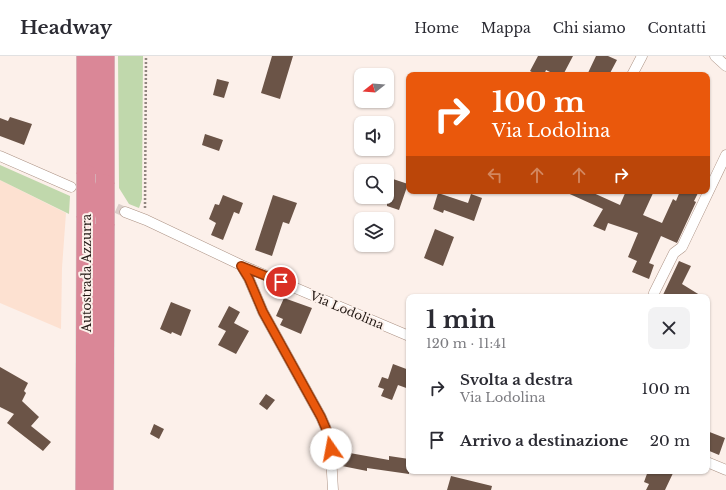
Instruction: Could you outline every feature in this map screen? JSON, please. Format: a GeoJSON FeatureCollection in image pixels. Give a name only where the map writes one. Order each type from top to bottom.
{"type":"FeatureCollection","features":[{"type":"Feature","properties":{"kind":"highway","name":"Autostrada Azzurra"},"geometry":{"type":"LineString","coordinates":[[86,56],[86,490]]}},
{"type":"Feature","properties":{"kind":"highway","name":"Autostrada Azzurra"},"geometry":{"type":"LineString","coordinates":[[104,490],[105,56]]}},
{"type":"Feature","properties":{"kind":"street"},"geometry":{"type":"LineString","coordinates":[[634,72],[642,56]]}},
{"type":"Feature","properties":{"kind":"street"},"geometry":{"type":"LineString","coordinates":[[715,56],[726,66]]}},
{"type":"Feature","properties":{"kind":"street"},"geometry":{"type":"LineString","coordinates":[[710,188],[726,155]]}},
{"type":"Feature","properties":{"kind":"street"},"geometry":{"type":"LineString","coordinates":[[0,156],[71,187]]}},
{"type":"Feature","properties":{"kind":"street"},"geometry":{"type":"LineString","coordinates":[[654,293],[674,253],[682,247],[707,194]]}},
{"type":"Feature","properties":{"kind":"street","name":"Via Lodolina"},"geometry":{"type":"LineString","coordinates":[[125,212],[146,220],[241,266],[406,335]]}},
{"type":"Feature","properties":{"kind":"street"},"geometry":{"type":"LineString","coordinates":[[241,266],[249,279],[263,312],[321,417],[330,438],[333,490]]}},
{"type":"Feature","properties":{"kind":"street"},"geometry":{"type":"LineString","coordinates":[[710,463],[726,470]]}},
{"type":"Feature","properties":{"kind":"path"},"geometry":{"type":"LineString","coordinates":[[146,56],[146,220]]}},
{"type":"Feature","properties":{"kind":"shaded area"},"geometry":{"type":"Polygon","coordinates":[[[0,180],[66,213],[62,268],[61,329],[0,303],[0,180]]]}},
{"type":"Feature","properties":{"kind":"green space"},"geometry":{"type":"Polygon","coordinates":[[[118,56],[143,56],[142,199],[139,208],[129,204],[119,188],[118,56]]]}},
{"type":"Feature","properties":{"kind":"green space"},"geometry":{"type":"Polygon","coordinates":[[[0,165],[70,196],[69,214],[0,180],[0,165]]]}},
{"type":"Feature","properties":{"kind":"building"},"geometry":{"type":"Polygon","coordinates":[[[272,56],[293,56],[280,99],[261,93],[272,56]]]}},
{"type":"Feature","properties":{"kind":"building"},"geometry":{"type":"Polygon","coordinates":[[[538,56],[573,56],[565,72],[550,72],[546,70],[545,72],[530,71],[538,56]]]}},
{"type":"Feature","properties":{"kind":"building"},"geometry":{"type":"Polygon","coordinates":[[[596,56],[608,56],[617,60],[611,72],[588,72],[596,56]]]}},
{"type":"Feature","properties":{"kind":"building"},"geometry":{"type":"Polygon","coordinates":[[[217,79],[229,82],[224,98],[213,95],[217,79]]]}},
{"type":"Feature","properties":{"kind":"building"},"geometry":{"type":"Polygon","coordinates":[[[10,117],[32,124],[24,145],[0,136],[0,118],[8,121],[10,117]]]}},
{"type":"Feature","properties":{"kind":"building"},"geometry":{"type":"Polygon","coordinates":[[[205,134],[223,140],[219,151],[202,145],[205,134]]]}},
{"type":"Feature","properties":{"kind":"building"},"geometry":{"type":"Polygon","coordinates":[[[394,179],[406,183],[406,190],[399,210],[387,206],[387,204],[394,204],[394,179]]]}},
{"type":"Feature","properties":{"kind":"building"},"geometry":{"type":"Polygon","coordinates":[[[438,194],[468,203],[471,194],[482,198],[474,221],[444,210],[443,213],[433,209],[438,194]]]}},
{"type":"Feature","properties":{"kind":"building"},"geometry":{"type":"Polygon","coordinates":[[[570,194],[596,194],[620,205],[625,194],[653,194],[643,215],[662,223],[673,199],[676,201],[679,194],[698,194],[694,201],[696,202],[677,243],[661,236],[649,263],[654,265],[649,279],[632,272],[637,261],[628,257],[638,233],[608,223],[605,231],[593,226],[603,209],[570,194]]]}},
{"type":"Feature","properties":{"kind":"building"},"geometry":{"type":"Polygon","coordinates":[[[223,195],[243,203],[239,214],[234,212],[223,240],[211,235],[216,223],[209,219],[215,204],[219,205],[223,195]]]}},
{"type":"Feature","properties":{"kind":"building"},"geometry":{"type":"Polygon","coordinates":[[[273,195],[297,203],[289,224],[283,222],[272,256],[255,250],[273,195]]]}},
{"type":"Feature","properties":{"kind":"building"},"geometry":{"type":"Polygon","coordinates":[[[435,229],[454,237],[443,266],[424,258],[435,229]]]}},
{"type":"Feature","properties":{"kind":"building"},"geometry":{"type":"Polygon","coordinates":[[[679,261],[691,266],[682,284],[698,294],[663,294],[679,261]]]}},
{"type":"Feature","properties":{"kind":"building"},"geometry":{"type":"Polygon","coordinates":[[[284,298],[312,308],[301,334],[280,325],[283,319],[276,316],[284,298]]]}},
{"type":"Feature","properties":{"kind":"building"},"geometry":{"type":"Polygon","coordinates":[[[171,302],[191,310],[181,336],[172,332],[171,334],[160,329],[171,302]]]}},
{"type":"Feature","properties":{"kind":"building"},"geometry":{"type":"Polygon","coordinates":[[[229,306],[240,312],[234,323],[249,331],[236,354],[218,345],[226,331],[218,327],[229,306]]]}},
{"type":"Feature","properties":{"kind":"building"},"geometry":{"type":"Polygon","coordinates":[[[393,364],[406,369],[406,388],[398,385],[392,400],[381,396],[384,389],[378,387],[382,377],[388,379],[393,364]]]}},
{"type":"Feature","properties":{"kind":"building"},"geometry":{"type":"Polygon","coordinates":[[[0,367],[28,383],[24,391],[26,393],[22,401],[39,417],[31,426],[51,442],[43,451],[7,423],[14,414],[0,407],[0,367]]]}},
{"type":"Feature","properties":{"kind":"building"},"geometry":{"type":"Polygon","coordinates":[[[266,394],[275,400],[267,410],[259,404],[266,394]]]}},
{"type":"Feature","properties":{"kind":"building"},"geometry":{"type":"Polygon","coordinates":[[[154,424],[164,429],[159,439],[150,434],[154,424]]]}},
{"type":"Feature","properties":{"kind":"building"},"geometry":{"type":"Polygon","coordinates":[[[710,432],[725,438],[719,455],[710,451],[710,432]]]}},
{"type":"Feature","properties":{"kind":"building"},"geometry":{"type":"Polygon","coordinates":[[[344,452],[389,460],[389,456],[406,459],[406,474],[367,468],[367,471],[342,466],[344,452]]]}},
{"type":"Feature","properties":{"kind":"building"},"geometry":{"type":"Polygon","coordinates":[[[647,474],[673,474],[665,490],[646,490],[649,484],[644,482],[647,474]]]}},
{"type":"Feature","properties":{"kind":"building"},"geometry":{"type":"Polygon","coordinates":[[[451,476],[492,486],[491,490],[447,490],[451,476]]]}},
{"type":"Feature","properties":{"kind":"tunnel"},"geometry":{"type":"LineString","coordinates":[[103,202],[125,212]]}},
{"type":"Feature","properties":{"kind":"route"},"geometry":{"type":"LineString","coordinates":[[281,282],[241,266],[249,279],[263,312],[296,369],[321,417],[330,438],[331,449]]}}]}
